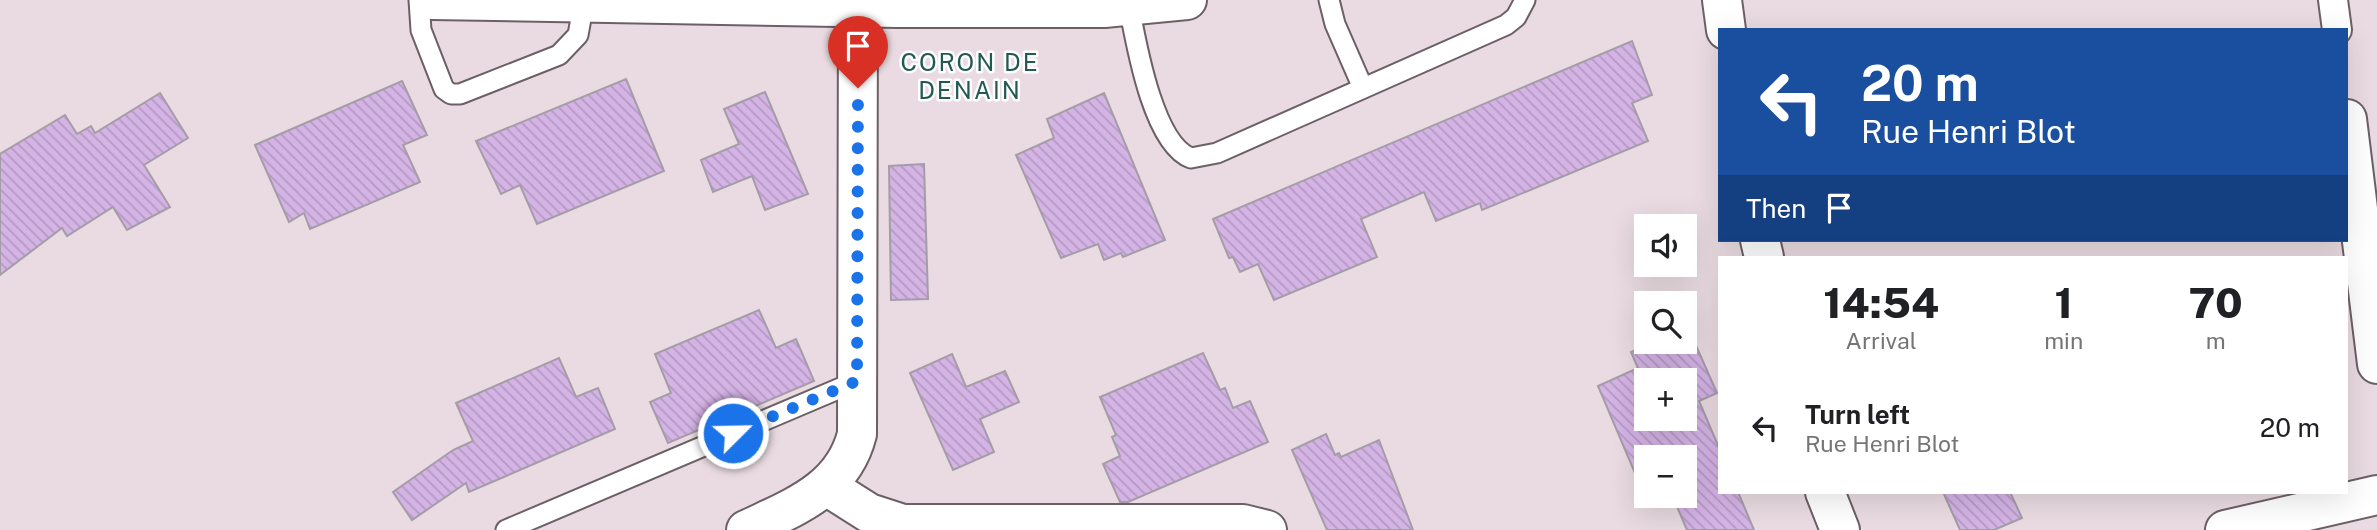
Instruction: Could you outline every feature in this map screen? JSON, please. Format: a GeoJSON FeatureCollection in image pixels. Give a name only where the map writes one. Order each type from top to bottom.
{"type":"FeatureCollection","features":[{"type":"Feature","properties":{"kind":"street"},"geometry":{"type":"LineString","coordinates":[[432,0],[859,8],[1129,6],[1187,0]]}},
{"type":"Feature","properties":{"kind":"street"},"geometry":{"type":"LineString","coordinates":[[1722,0],[1726,28]]}},
{"type":"Feature","properties":{"kind":"street"},"geometry":{"type":"LineString","coordinates":[[2333,0],[2337,28]]}},
{"type":"Feature","properties":{"kind":"street"},"geometry":{"type":"LineString","coordinates":[[746,530],[828,487],[852,452],[857,434],[859,8]]}},
{"type":"Feature","properties":{"kind":"street"},"geometry":{"type":"LineString","coordinates":[[2348,127],[2377,364]]}},
{"type":"Feature","properties":{"kind":"street"},"geometry":{"type":"LineString","coordinates":[[828,487],[869,513],[903,524],[1243,524],[1267,530]]}},
{"type":"Feature","properties":{"kind":"street"},"geometry":{"type":"LineString","coordinates":[[1825,494],[1830,530]]}},
{"type":"Feature","properties":{"kind":"street"},"geometry":{"type":"LineString","coordinates":[[1826,494],[1840,530]]}},
{"type":"Feature","properties":{"kind":"street"},"geometry":{"type":"LineString","coordinates":[[2225,530],[2377,495]]}},
{"type":"Feature","properties":{"kind":"lane"},"geometry":{"type":"LineString","coordinates":[[419,0],[422,30],[444,89],[451,94],[460,94],[559,55],[578,35],[584,2]]}},
{"type":"Feature","properties":{"kind":"lane"},"geometry":{"type":"LineString","coordinates":[[1329,0],[1335,24],[1363,88]]}},
{"type":"Feature","properties":{"kind":"lane"},"geometry":{"type":"LineString","coordinates":[[1129,6],[1141,68],[1166,133],[1173,148],[1191,158],[1217,153],[1506,25],[1516,17],[1525,0]]}},
{"type":"Feature","properties":{"kind":"lane"},"geometry":{"type":"LineString","coordinates":[[506,530],[857,381]]}},
{"type":"Feature","properties":{"kind":"building"},"geometry":{"type":"Polygon","coordinates":[[[1632,41],[1652,95],[1632,103],[1648,141],[1482,210],[1480,203],[1436,221],[1424,192],[1361,219],[1377,257],[1274,300],[1258,264],[1240,272],[1233,257],[1229,258],[1213,219],[1632,41]]]}},
{"type":"Feature","properties":{"kind":"building"},"geometry":{"type":"Polygon","coordinates":[[[626,79],[664,171],[537,224],[520,185],[501,194],[476,141],[626,79]]]}},
{"type":"Feature","properties":{"kind":"building"},"geometry":{"type":"Polygon","coordinates":[[[402,81],[427,135],[403,145],[420,182],[310,229],[304,213],[289,222],[255,145],[402,81]]]}},
{"type":"Feature","properties":{"kind":"building"},"geometry":{"type":"Polygon","coordinates":[[[765,92],[808,194],[765,210],[752,176],[713,192],[701,160],[739,144],[724,109],[765,92]]]}},
{"type":"Feature","properties":{"kind":"building"},"geometry":{"type":"Polygon","coordinates":[[[160,93],[188,138],[144,165],[170,207],[127,230],[113,207],[67,236],[62,228],[0,275],[0,154],[65,115],[77,134],[91,126],[95,133],[160,93]]]}},
{"type":"Feature","properties":{"kind":"building"},"geometry":{"type":"Polygon","coordinates":[[[1104,93],[1165,240],[1123,257],[1121,253],[1104,260],[1098,244],[1061,258],[1016,155],[1054,138],[1047,119],[1104,93]]]}},
{"type":"Feature","properties":{"kind":"building"},"geometry":{"type":"Polygon","coordinates":[[[924,164],[928,299],[891,300],[889,166],[924,164]]]}},
{"type":"Feature","properties":{"kind":"building"},"geometry":{"type":"Polygon","coordinates":[[[759,310],[776,348],[796,339],[814,381],[668,443],[650,402],[671,393],[655,354],[759,310]]]}},
{"type":"Feature","properties":{"kind":"building"},"geometry":{"type":"Polygon","coordinates":[[[1697,348],[1717,393],[1699,401],[1718,445],[1718,494],[1739,494],[1754,530],[1687,530],[1678,508],[1697,508],[1697,445],[1634,445],[1634,471],[1598,386],[1634,370],[1634,431],[1697,431],[1697,368],[1638,368],[1631,352],[1697,354],[1697,348]]]}},
{"type":"Feature","properties":{"kind":"building"},"geometry":{"type":"Polygon","coordinates":[[[1203,353],[1220,390],[1225,388],[1233,408],[1250,401],[1268,442],[1128,502],[1120,502],[1103,464],[1120,456],[1112,437],[1116,435],[1100,397],[1203,353]]]}},
{"type":"Feature","properties":{"kind":"building"},"geometry":{"type":"Polygon","coordinates":[[[952,354],[966,387],[1005,371],[1019,402],[980,419],[994,452],[953,470],[910,373],[952,354]]]}},
{"type":"Feature","properties":{"kind":"building"},"geometry":{"type":"Polygon","coordinates":[[[559,358],[576,397],[598,388],[615,429],[469,492],[466,483],[412,520],[393,492],[453,450],[473,441],[456,403],[559,358]]]}},
{"type":"Feature","properties":{"kind":"building"},"geometry":{"type":"Polygon","coordinates":[[[1326,434],[1335,455],[1339,453],[1341,457],[1379,440],[1413,530],[1327,530],[1292,450],[1326,434]]]}},
{"type":"Feature","properties":{"kind":"building"},"geometry":{"type":"Polygon","coordinates":[[[1944,494],[2011,494],[2022,518],[1994,530],[1960,530],[1944,494]]]}},
{"type":"Feature","properties":{"kind":"district","name":"CORON DE DENAIN"},"geometry":{"type":"Point","coordinates":[970,77]}},
{"type":"Feature","properties":{"kind":"route"},"geometry":{"type":"LineString","coordinates":[[733,433],[857,381],[858,88]]}}]}
